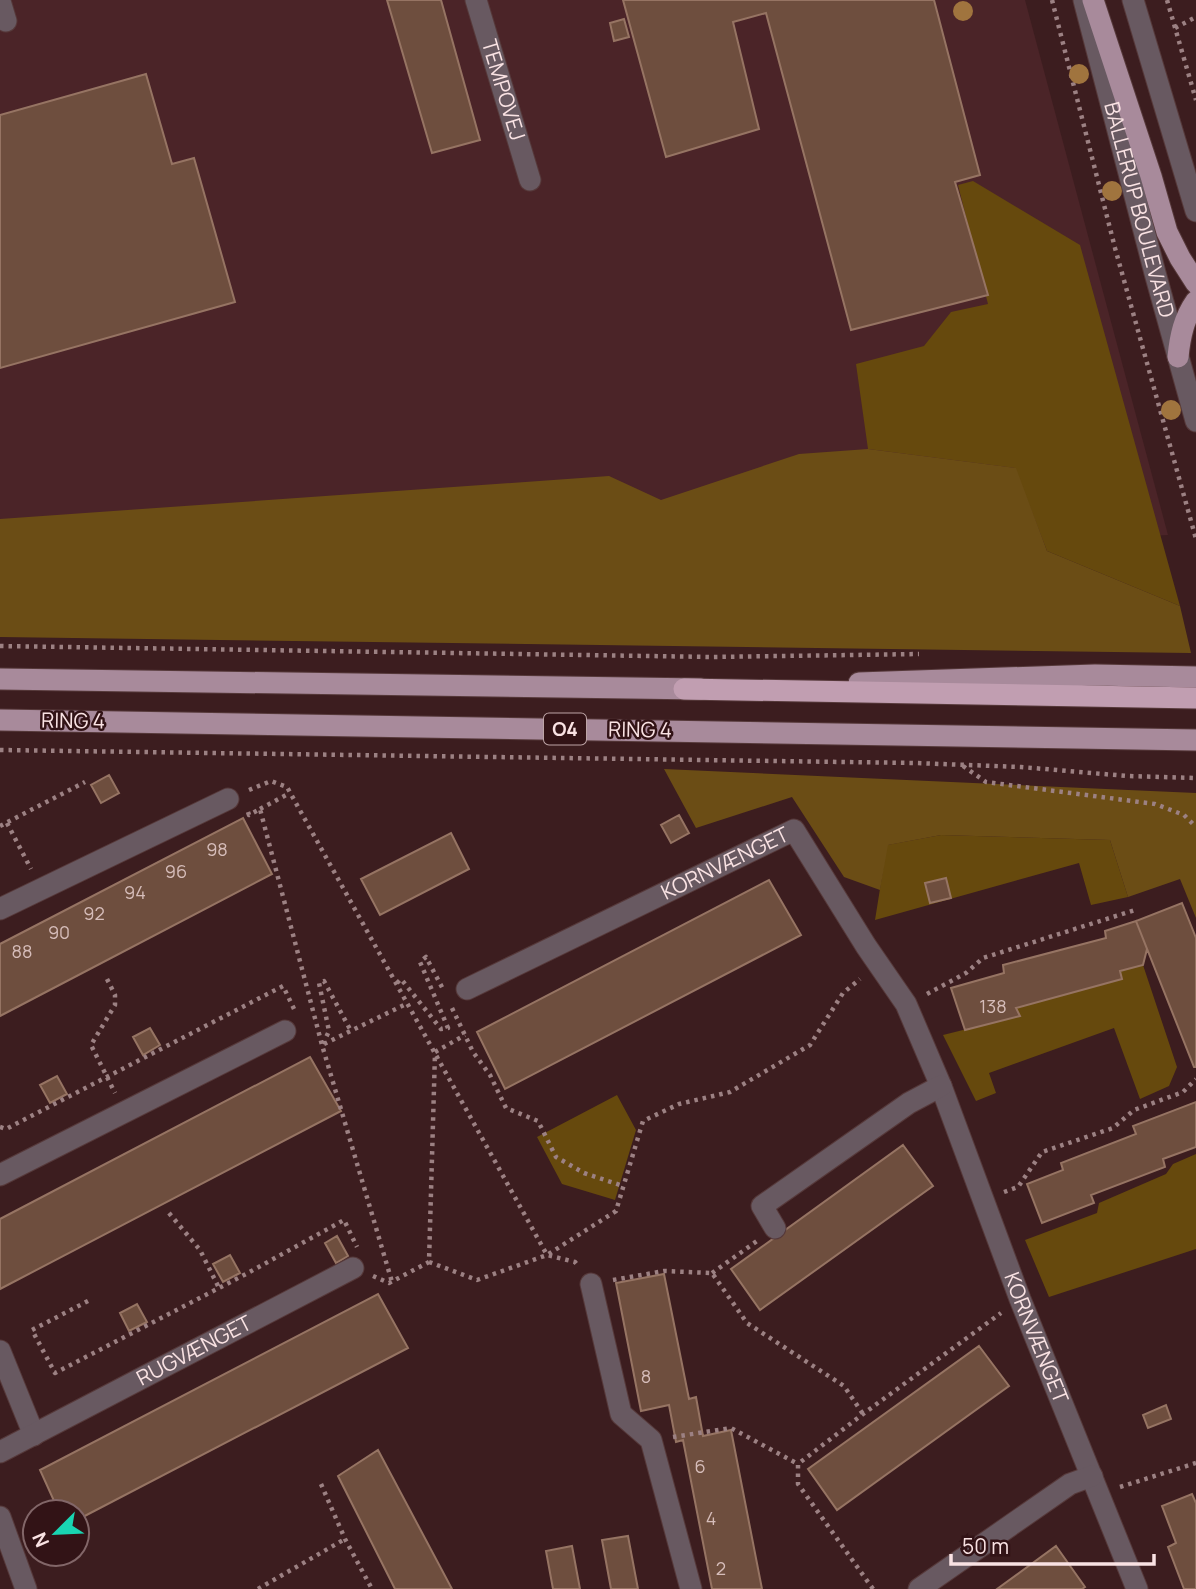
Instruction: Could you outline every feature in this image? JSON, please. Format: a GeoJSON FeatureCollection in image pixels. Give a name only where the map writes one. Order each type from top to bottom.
{"type":"FeatureCollection","features":[{"type":"Feature","properties":{"kind":"highway","name":"O4"},"geometry":{"type":"LineString","coordinates":[[684,689],[1196,698]]}},
{"type":"Feature","properties":{"kind":"main road"},"geometry":{"type":"LineString","coordinates":[[1093,0],[1167,232],[1196,283]]}},
{"type":"Feature","properties":{"kind":"main road"},"geometry":{"type":"LineString","coordinates":[[1178,357],[1186,318],[1196,300]]}},
{"type":"Feature","properties":{"kind":"main road","name":"RING 4"},"geometry":{"type":"LineString","coordinates":[[0,679],[684,689],[1095,675],[1196,677]]}},
{"type":"Feature","properties":{"kind":"main road","name":"RING 4"},"geometry":{"type":"LineString","coordinates":[[0,719],[1196,740]]}},
{"type":"Feature","properties":{"kind":"street","name":"TEMPOVEJ"},"geometry":{"type":"LineString","coordinates":[[476,0],[530,180]]}},
{"type":"Feature","properties":{"kind":"street","name":"BALLERUP BOULEVARD"},"geometry":{"type":"LineString","coordinates":[[1084,0],[1196,421]]}},
{"type":"Feature","properties":{"kind":"street"},"geometry":{"type":"LineString","coordinates":[[1133,0],[1196,211]]}},
{"type":"Feature","properties":{"kind":"street"},"geometry":{"type":"LineString","coordinates":[[0,909],[233,797]]}},
{"type":"Feature","properties":{"kind":"street","name":"KORNVÆNGET"},"geometry":{"type":"LineString","coordinates":[[467,989],[794,830],[906,1004],[941,1086],[1020,1299],[1137,1589]]}},
{"type":"Feature","properties":{"kind":"street"},"geometry":{"type":"LineString","coordinates":[[0,1175],[292,1026]]}},
{"type":"Feature","properties":{"kind":"street"},"geometry":{"type":"LineString","coordinates":[[775,1228],[762,1206],[909,1103],[941,1086]]}},
{"type":"Feature","properties":{"kind":"street","name":"RUGVÆNGET"},"geometry":{"type":"LineString","coordinates":[[0,1452],[357,1261]]}},
{"type":"Feature","properties":{"kind":"street"},"geometry":{"type":"LineString","coordinates":[[591,1284],[621,1414],[651,1440],[691,1589]]}},
{"type":"Feature","properties":{"kind":"street"},"geometry":{"type":"LineString","coordinates":[[0,1351],[34,1435]]}},
{"type":"Feature","properties":{"kind":"street"},"geometry":{"type":"LineString","coordinates":[[919,1589],[1070,1484],[1096,1485]]}},
{"type":"Feature","properties":{"kind":"street"},"geometry":{"type":"LineString","coordinates":[[0,1517],[26,1589]]}},
{"type":"Feature","properties":{"kind":"path"},"geometry":{"type":"LineString","coordinates":[[1052,0],[1115,248],[1196,539]]}},
{"type":"Feature","properties":{"kind":"path"},"geometry":{"type":"LineString","coordinates":[[1167,0],[1196,100]]}},
{"type":"Feature","properties":{"kind":"path"},"geometry":{"type":"LineString","coordinates":[[1175,28],[1196,17]]}},
{"type":"Feature","properties":{"kind":"path"},"geometry":{"type":"LineString","coordinates":[[0,646],[713,657],[931,654]]}},
{"type":"Feature","properties":{"kind":"path"},"geometry":{"type":"LineString","coordinates":[[0,750],[962,765],[1196,778]]}},
{"type":"Feature","properties":{"kind":"path"},"geometry":{"type":"LineString","coordinates":[[962,765],[986,782],[1155,804],[1184,815],[1196,827]]}},
{"type":"Feature","properties":{"kind":"path"},"geometry":{"type":"LineString","coordinates":[[290,793],[249,815],[233,797],[271,781],[287,787],[397,984],[438,1050],[547,1255],[575,1262],[591,1284],[664,1271],[712,1273],[747,1322],[845,1386],[863,1414]]}},
{"type":"Feature","properties":{"kind":"path"},"geometry":{"type":"LineString","coordinates":[[0,826],[85,782]]}},
{"type":"Feature","properties":{"kind":"path"},"geometry":{"type":"LineString","coordinates":[[260,809],[322,1045],[394,1281],[429,1262],[477,1280],[547,1255],[616,1211],[643,1121],[679,1104],[730,1092],[810,1045],[844,993],[879,964]]}},
{"type":"Feature","properties":{"kind":"path"},"geometry":{"type":"LineString","coordinates":[[7,823],[41,889]]}},
{"type":"Feature","properties":{"kind":"path"},"geometry":{"type":"LineString","coordinates":[[906,1004],[966,973],[983,958],[1135,910]]}},
{"type":"Feature","properties":{"kind":"path"},"geometry":{"type":"LineString","coordinates":[[397,984],[401,979],[441,1029],[448,1028],[420,962],[426,957],[473,1052],[490,1075],[506,1108],[538,1121],[556,1157],[584,1174],[623,1185]]}},
{"type":"Feature","properties":{"kind":"path"},"geometry":{"type":"LineString","coordinates":[[107,979],[115,995],[115,1005],[91,1045],[124,1112]]}},
{"type":"Feature","properties":{"kind":"path"},"geometry":{"type":"LineString","coordinates":[[322,1045],[329,1031],[319,983],[324,981],[351,1031]]}},
{"type":"Feature","properties":{"kind":"path"},"geometry":{"type":"LineString","coordinates":[[0,1127],[6,1129],[283,986],[292,1026]]}},
{"type":"Feature","properties":{"kind":"path"},"geometry":{"type":"LineString","coordinates":[[322,1045],[408,1003]]}},
{"type":"Feature","properties":{"kind":"path"},"geometry":{"type":"LineString","coordinates":[[438,1050],[466,1035]]}},
{"type":"Feature","properties":{"kind":"path"},"geometry":{"type":"LineString","coordinates":[[429,1262],[438,1050]]}},
{"type":"Feature","properties":{"kind":"path"},"geometry":{"type":"LineString","coordinates":[[984,1201],[1018,1186],[1042,1152],[1113,1128],[1134,1110],[1183,1092],[1196,1079]]}},
{"type":"Feature","properties":{"kind":"path"},"geometry":{"type":"LineString","coordinates":[[169,1213],[200,1250],[219,1288]]}},
{"type":"Feature","properties":{"kind":"path"},"geometry":{"type":"LineString","coordinates":[[88,1301],[32,1330],[55,1373],[344,1220],[357,1261]]}},
{"type":"Feature","properties":{"kind":"path"},"geometry":{"type":"LineString","coordinates":[[798,1464],[1020,1299]]}},
{"type":"Feature","properties":{"kind":"path"},"geometry":{"type":"LineString","coordinates":[[651,1440],[731,1428],[798,1464]]}},
{"type":"Feature","properties":{"kind":"path"},"geometry":{"type":"LineString","coordinates":[[1096,1485],[1196,1463]]}},
{"type":"Feature","properties":{"kind":"path"},"geometry":{"type":"LineString","coordinates":[[798,1464],[798,1484],[873,1589]]}},
{"type":"Feature","properties":{"kind":"path"},"geometry":{"type":"LineString","coordinates":[[321,1484],[345,1539],[372,1589]]}},
{"type":"Feature","properties":{"kind":"path"},"geometry":{"type":"LineString","coordinates":[[258,1589],[345,1539]]}},
{"type":"Feature","properties":{"kind":"shaded area"},"geometry":{"type":"Polygon","coordinates":[[[0,0],[1025,0],[1168,535],[0,597],[0,0]]]}},
{"type":"Feature","properties":{"kind":"shaded area"},"geometry":{"type":"Polygon","coordinates":[[[973,181],[1080,245],[1180,606],[1047,551],[1015,468],[868,449],[856,364],[924,346],[951,312],[988,304],[958,185],[973,181]]]}},
{"type":"Feature","properties":{"kind":"shaded area"},"geometry":{"type":"Polygon","coordinates":[[[868,449],[1016,468],[1047,551],[1180,606],[1191,653],[0,637],[0,519],[609,476],[661,500],[799,454],[868,449]]]}},
{"type":"Feature","properties":{"kind":"shaded area"},"geometry":{"type":"Polygon","coordinates":[[[664,769],[1196,793],[1196,918],[1180,879],[1128,897],[1110,840],[941,835],[888,845],[880,890],[844,877],[792,797],[696,828],[664,769]]]}},
{"type":"Feature","properties":{"kind":"shaded area"},"geometry":{"type":"Polygon","coordinates":[[[941,835],[1110,840],[1128,897],[1091,905],[1079,863],[875,920],[887,845],[941,835]]]}},
{"type":"Feature","properties":{"kind":"shaded area"},"geometry":{"type":"Polygon","coordinates":[[[1143,965],[1177,1067],[1169,1086],[1140,1099],[1114,1028],[989,1073],[996,1093],[976,1101],[943,1035],[1019,1016],[1016,1008],[1122,979],[1120,971],[1143,965]]]}},
{"type":"Feature","properties":{"kind":"shaded area"},"geometry":{"type":"Polygon","coordinates":[[[617,1095],[636,1130],[615,1200],[562,1184],[537,1137],[617,1095]]]}},
{"type":"Feature","properties":{"kind":"shaded area"},"geometry":{"type":"Polygon","coordinates":[[[1196,1154],[1196,1249],[1049,1297],[1025,1240],[1097,1213],[1099,1203],[1166,1174],[1173,1164],[1196,1154]]]}},
{"type":"Feature","properties":{"kind":"building"},"geometry":{"type":"Polygon","coordinates":[[[387,0],[441,0],[480,140],[432,153],[387,0]]]}},
{"type":"Feature","properties":{"kind":"building"},"geometry":{"type":"Polygon","coordinates":[[[623,0],[934,0],[980,175],[955,182],[988,295],[851,330],[766,13],[733,22],[759,129],[666,157],[623,0]]]}},
{"type":"Feature","properties":{"kind":"building"},"geometry":{"type":"Polygon","coordinates":[[[624,19],[629,37],[614,41],[610,23],[624,19]]]}},
{"type":"Feature","properties":{"kind":"building"},"geometry":{"type":"Polygon","coordinates":[[[146,74],[172,164],[194,158],[235,302],[0,368],[0,115],[146,74]]]}},
{"type":"Feature","properties":{"kind":"building"},"geometry":{"type":"Polygon","coordinates":[[[109,775],[119,793],[101,803],[91,785],[109,775]]]}},
{"type":"Feature","properties":{"kind":"building"},"geometry":{"type":"Polygon","coordinates":[[[679,815],[689,833],[671,843],[661,825],[679,815]]]}},
{"type":"Feature","properties":{"kind":"building"},"geometry":{"type":"Polygon","coordinates":[[[243,818],[272,874],[0,1016],[0,944],[243,818]]]}},
{"type":"Feature","properties":{"kind":"building"},"geometry":{"type":"Polygon","coordinates":[[[451,833],[469,869],[380,915],[361,879],[451,833]]]}},
{"type":"Feature","properties":{"kind":"building"},"geometry":{"type":"Polygon","coordinates":[[[946,878],[951,898],[930,903],[925,883],[946,878]]]}},
{"type":"Feature","properties":{"kind":"building"},"geometry":{"type":"Polygon","coordinates":[[[769,880],[801,935],[505,1089],[477,1032],[769,880]]]}},
{"type":"Feature","properties":{"kind":"building"},"geometry":{"type":"Polygon","coordinates":[[[1182,903],[1196,938],[1196,1067],[1136,921],[1182,903]]]}},
{"type":"Feature","properties":{"kind":"building"},"geometry":{"type":"Polygon","coordinates":[[[1136,921],[1147,949],[1143,965],[1120,971],[1122,979],[1016,1008],[1020,1016],[965,1030],[951,988],[1004,973],[1003,965],[1106,938],[1105,931],[1136,921]]]}},
{"type":"Feature","properties":{"kind":"building"},"geometry":{"type":"Polygon","coordinates":[[[150,1028],[160,1045],[143,1055],[133,1037],[150,1028]]]}},
{"type":"Feature","properties":{"kind":"building"},"geometry":{"type":"Polygon","coordinates":[[[310,1057],[341,1111],[0,1289],[0,1219],[310,1057]]]}},
{"type":"Feature","properties":{"kind":"building"},"geometry":{"type":"Polygon","coordinates":[[[57,1076],[67,1094],[50,1103],[40,1085],[57,1076]]]}},
{"type":"Feature","properties":{"kind":"building"},"geometry":{"type":"Polygon","coordinates":[[[1196,1102],[1196,1147],[1163,1159],[1165,1167],[1091,1195],[1094,1203],[1042,1223],[1027,1184],[1063,1170],[1061,1163],[1136,1134],[1133,1126],[1196,1102]]]}},
{"type":"Feature","properties":{"kind":"building"},"geometry":{"type":"Polygon","coordinates":[[[903,1145],[933,1186],[760,1310],[731,1269],[903,1145]]]}},
{"type":"Feature","properties":{"kind":"building"},"geometry":{"type":"Polygon","coordinates":[[[337,1236],[348,1256],[336,1263],[325,1243],[337,1236]]]}},
{"type":"Feature","properties":{"kind":"building"},"geometry":{"type":"Polygon","coordinates":[[[230,1255],[240,1273],[223,1282],[213,1264],[230,1255]]]}},
{"type":"Feature","properties":{"kind":"building"},"geometry":{"type":"Polygon","coordinates":[[[664,1274],[689,1399],[696,1397],[703,1436],[731,1430],[762,1589],[712,1589],[683,1440],[676,1442],[669,1405],[641,1411],[616,1283],[664,1274]]]}},
{"type":"Feature","properties":{"kind":"building"},"geometry":{"type":"Polygon","coordinates":[[[378,1294],[408,1348],[91,1513],[91,1498],[53,1498],[40,1470],[378,1294]]]}},
{"type":"Feature","properties":{"kind":"building"},"geometry":{"type":"Polygon","coordinates":[[[137,1304],[147,1322],[129,1331],[120,1313],[137,1304]]]}},
{"type":"Feature","properties":{"kind":"building"},"geometry":{"type":"Polygon","coordinates":[[[979,1346],[1009,1386],[837,1510],[808,1469],[979,1346]]]}},
{"type":"Feature","properties":{"kind":"building"},"geometry":{"type":"Polygon","coordinates":[[[1166,1405],[1171,1419],[1148,1428],[1143,1415],[1166,1405]]]}},
{"type":"Feature","properties":{"kind":"building"},"geometry":{"type":"Polygon","coordinates":[[[378,1450],[452,1589],[395,1589],[338,1476],[378,1450]]]}},
{"type":"Feature","properties":{"kind":"building"},"geometry":{"type":"Polygon","coordinates":[[[1192,1494],[1196,1503],[1196,1589],[1184,1589],[1168,1547],[1176,1543],[1162,1506],[1192,1494]]]}},
{"type":"Feature","properties":{"kind":"building"},"geometry":{"type":"Polygon","coordinates":[[[628,1536],[638,1589],[611,1589],[602,1540],[628,1536]]]}},
{"type":"Feature","properties":{"kind":"building"},"geometry":{"type":"Polygon","coordinates":[[[572,1546],[580,1589],[553,1589],[546,1551],[572,1546]]]}},
{"type":"Feature","properties":{"kind":"building"},"geometry":{"type":"Polygon","coordinates":[[[1056,1546],[1085,1587],[997,1589],[1056,1546]]]}}]}
